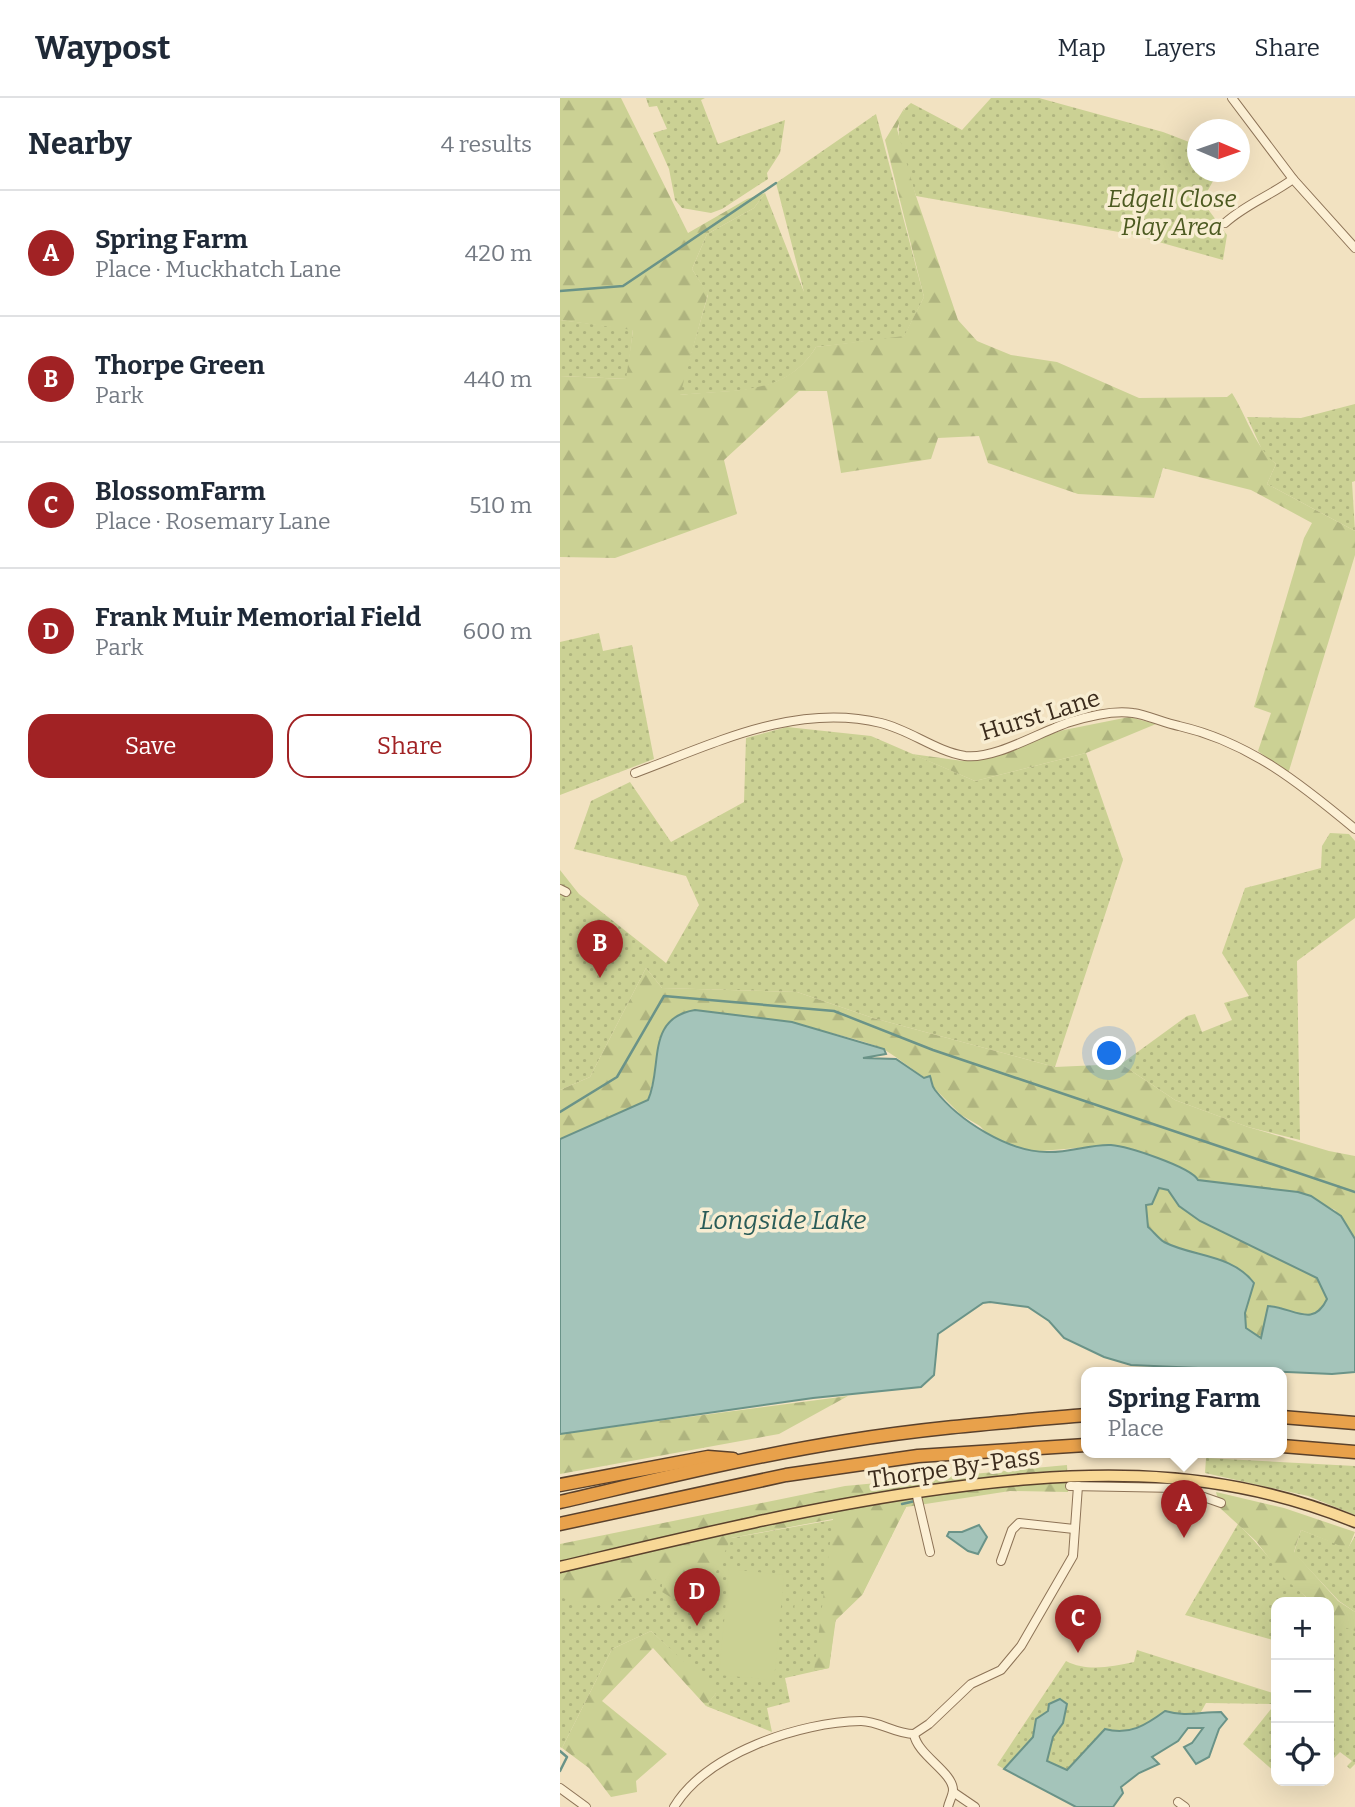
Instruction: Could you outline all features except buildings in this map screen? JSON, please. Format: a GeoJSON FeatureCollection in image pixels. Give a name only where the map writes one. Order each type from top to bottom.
{"type":"FeatureCollection","features":[{"type":"Feature","properties":{"kind":"highway"},"geometry":{"type":"LineString","coordinates":[[560,1502],[744,1460],[935,1428],[1081,1415]]}},
{"type":"Feature","properties":{"kind":"highway"},"geometry":{"type":"LineString","coordinates":[[1287,1417],[1355,1423]]}},
{"type":"Feature","properties":{"kind":"highway"},"geometry":{"type":"LineString","coordinates":[[560,1524],[786,1475],[918,1456],[1081,1444]]}},
{"type":"Feature","properties":{"kind":"highway"},"geometry":{"type":"LineString","coordinates":[[1287,1446],[1355,1452]]}},
{"type":"Feature","properties":{"kind":"highway"},"geometry":{"type":"LineString","coordinates":[[560,1485],[708,1457],[744,1460]]}},
{"type":"Feature","properties":{"kind":"main road","name":"Thorpe By-Pass"},"geometry":{"type":"LineString","coordinates":[[560,1567],[783,1515],[916,1492],[1047,1476],[1154,1475],[1219,1482],[1276,1494],[1355,1522]]}},
{"type":"Feature","properties":{"kind":"street"},"geometry":{"type":"LineString","coordinates":[[1232,98],[1293,179],[1355,248]]}},
{"type":"Feature","properties":{"kind":"street"},"geometry":{"type":"LineString","coordinates":[[1225,223],[1248,204],[1278,190],[1293,179]]}},
{"type":"Feature","properties":{"kind":"street","name":"Hurst Lane"},"geometry":{"type":"LineString","coordinates":[[635,773],[760,727],[794,720],[829,718],[881,723],[935,747],[966,756],[998,750],[1071,722],[1109,714],[1134,713],[1202,730],[1242,747],[1308,790],[1355,829]]}},
{"type":"Feature","properties":{"kind":"street"},"geometry":{"type":"LineString","coordinates":[[674,1807],[684,1792],[714,1770],[743,1751],[788,1732],[862,1721],[914,1734],[929,1724],[971,1684],[1000,1670],[1014,1657],[1070,1563],[1074,1529],[1074,1486],[1178,1488],[1221,1503]]}},
{"type":"Feature","properties":{"kind":"street"},"geometry":{"type":"LineString","coordinates":[[916,1492],[930,1552]]}},
{"type":"Feature","properties":{"kind":"street"},"geometry":{"type":"LineString","coordinates":[[1001,1561],[1012,1530],[1019,1522],[1074,1529]]}},
{"type":"Feature","properties":{"kind":"street"},"geometry":{"type":"LineString","coordinates":[[914,1734],[917,1746],[950,1781],[953,1791],[948,1807]]}},
{"type":"Feature","properties":{"kind":"street"},"geometry":{"type":"LineString","coordinates":[[560,1788],[586,1807]]}},
{"type":"Feature","properties":{"kind":"street"},"geometry":{"type":"LineString","coordinates":[[953,1791],[975,1807]]}},
{"type":"Feature","properties":{"kind":"green space"},"geometry":{"type":"Polygon","coordinates":[[[560,98],[621,98],[688,233],[747,199],[765,193],[754,208],[707,234],[692,269],[708,294],[680,395],[756,388],[789,375],[816,347],[904,336],[924,297],[885,140],[905,107],[897,129],[916,196],[958,320],[977,341],[1011,355],[1057,362],[1139,398],[1227,397],[1232,393],[1256,440],[1276,464],[1267,484],[1355,531],[1355,555],[1288,774],[1258,751],[1271,713],[1254,707],[1304,538],[1312,523],[1251,490],[1163,468],[1154,498],[1078,494],[988,463],[979,436],[938,438],[931,459],[841,473],[827,391],[799,391],[724,460],[737,514],[615,558],[560,557],[560,376],[626,379],[633,330],[560,320],[560,98]]]}},
{"type":"Feature","properties":{"kind":"green space"},"geometry":{"type":"Polygon","coordinates":[[[646,98],[705,98],[701,100],[718,144],[785,120],[780,153],[767,173],[768,179],[722,209],[711,213],[682,208],[675,200],[669,169],[653,133],[667,129],[657,106],[649,107],[646,98]]]}},
{"type":"Feature","properties":{"kind":"green space","name":"Edgell Close Play Area"},"geometry":{"type":"Polygon","coordinates":[[[991,98],[1039,98],[1187,141],[1187,182],[1212,182],[1202,201],[1227,235],[1223,260],[1130,234],[916,196],[901,147],[899,122],[903,112],[911,103],[962,130],[991,98]]]}},
{"type":"Feature","properties":{"kind":"green space"},"geometry":{"type":"Polygon","coordinates":[[[876,114],[924,297],[904,337],[816,347],[789,375],[756,388],[679,395],[708,295],[692,269],[707,234],[754,208],[765,193],[804,292],[776,183],[876,114]]]}},
{"type":"Feature","properties":{"kind":"green space"},"geometry":{"type":"Polygon","coordinates":[[[560,320],[633,329],[627,379],[560,376],[560,320]]]}},
{"type":"Feature","properties":{"kind":"green space"},"geometry":{"type":"Polygon","coordinates":[[[1355,404],[1355,481],[1352,482],[1355,531],[1267,484],[1276,464],[1264,454],[1247,417],[1301,418],[1355,404]]]}},
{"type":"Feature","properties":{"kind":"green space"},"geometry":{"type":"Polygon","coordinates":[[[599,633],[603,651],[632,645],[654,759],[560,795],[560,642],[599,633]]]}},
{"type":"Feature","properties":{"kind":"green space"},"geometry":{"type":"Polygon","coordinates":[[[1129,717],[1156,724],[1086,753],[975,781],[912,754],[963,761],[1064,730],[1129,717]]]}},
{"type":"Feature","properties":{"kind":"green space"},"geometry":{"type":"Polygon","coordinates":[[[787,727],[871,736],[975,781],[1086,753],[1123,860],[1055,1067],[873,1018],[797,992],[662,988],[646,968],[590,1077],[560,1090],[560,870],[579,894],[666,963],[699,905],[686,876],[574,849],[591,801],[630,782],[671,842],[744,802],[746,738],[787,727]]]}},
{"type":"Feature","properties":{"kind":"green space"},"geometry":{"type":"Polygon","coordinates":[[[1330,833],[1349,834],[1355,841],[1355,918],[1297,961],[1300,1140],[1248,1127],[1175,1100],[1121,1064],[1187,1016],[1195,1014],[1202,1032],[1232,1020],[1224,1003],[1249,996],[1222,953],[1245,888],[1321,868],[1322,846],[1330,833]]]}},
{"type":"Feature","properties":{"kind":"green space"},"geometry":{"type":"Polygon","coordinates":[[[646,968],[662,988],[797,992],[873,1018],[1055,1067],[1121,1064],[1175,1100],[1248,1127],[1355,1156],[1355,1239],[1335,1210],[1298,1192],[1198,1180],[1115,1145],[1028,1152],[992,1139],[980,1126],[961,1115],[932,1086],[932,1079],[925,1078],[885,1050],[845,1036],[749,1017],[694,1013],[676,1016],[666,1026],[648,1100],[560,1139],[560,1090],[590,1077],[646,968]]]}},
{"type":"Feature","properties":{"kind":"green space"},"geometry":{"type":"Polygon","coordinates":[[[1159,1188],[1168,1190],[1179,1206],[1200,1221],[1317,1278],[1327,1299],[1321,1308],[1309,1315],[1269,1306],[1261,1338],[1246,1328],[1245,1313],[1254,1283],[1163,1241],[1147,1227],[1146,1205],[1152,1204],[1159,1188]]]}},
{"type":"Feature","properties":{"kind":"green space"},"geometry":{"type":"Polygon","coordinates":[[[848,1396],[779,1434],[560,1474],[560,1434],[848,1396]]]}},
{"type":"Feature","properties":{"kind":"green space"},"geometry":{"type":"Polygon","coordinates":[[[1206,1458],[1355,1466],[1355,1515],[1308,1496],[1205,1473],[1206,1458]]]}},
{"type":"Feature","properties":{"kind":"green space"},"geometry":{"type":"Polygon","coordinates":[[[1067,1465],[1068,1492],[1010,1491],[906,1507],[862,1595],[835,1621],[829,1668],[814,1671],[833,1519],[731,1538],[698,1613],[662,1592],[662,1583],[656,1579],[642,1595],[584,1605],[560,1597],[560,1544],[845,1486],[1067,1465]]]}},
{"type":"Feature","properties":{"kind":"green space"},"geometry":{"type":"Polygon","coordinates":[[[1216,1492],[1284,1508],[1355,1532],[1348,1549],[1301,1530],[1294,1552],[1338,1601],[1355,1612],[1355,1631],[1334,1621],[1334,1597],[1306,1597],[1285,1579],[1256,1541],[1220,1508],[1216,1492]]]}},
{"type":"Feature","properties":{"kind":"green space"},"geometry":{"type":"Polygon","coordinates":[[[906,1507],[862,1595],[838,1604],[829,1668],[785,1678],[790,1702],[767,1708],[772,1732],[706,1706],[716,1693],[651,1631],[612,1649],[562,1748],[560,1747],[560,1580],[731,1538],[906,1507]]]}},
{"type":"Feature","properties":{"kind":"green space"},"geometry":{"type":"Polygon","coordinates":[[[1238,1524],[1306,1597],[1271,1597],[1271,1640],[1185,1615],[1238,1524]]]}},
{"type":"Feature","properties":{"kind":"green space"},"geometry":{"type":"Polygon","coordinates":[[[1301,1530],[1348,1548],[1355,1536],[1355,1612],[1339,1601],[1294,1553],[1301,1530]]]}},
{"type":"Feature","properties":{"kind":"green space"},"geometry":{"type":"Polygon","coordinates":[[[729,1569],[784,1575],[774,1680],[719,1675],[729,1569]]]}},
{"type":"Feature","properties":{"kind":"green space"},"geometry":{"type":"Polygon","coordinates":[[[808,1581],[810,1585],[795,1613],[797,1596],[808,1581]]]}},
{"type":"Feature","properties":{"kind":"green space"},"geometry":{"type":"Polygon","coordinates":[[[1334,1620],[1355,1631],[1355,1764],[1350,1769],[1347,1766],[1352,1761],[1340,1752],[1334,1758],[1334,1620]]]}},
{"type":"Feature","properties":{"kind":"green space"},"geometry":{"type":"Polygon","coordinates":[[[651,1631],[717,1692],[706,1706],[653,1648],[602,1701],[667,1754],[636,1781],[637,1792],[611,1797],[589,1768],[562,1748],[612,1649],[651,1631]]]}},
{"type":"Feature","properties":{"kind":"green space"},"geometry":{"type":"Polygon","coordinates":[[[1137,1650],[1271,1692],[1271,1704],[1206,1703],[1201,1712],[1185,1717],[1165,1711],[1137,1728],[1122,1731],[1105,1729],[1067,1770],[1047,1762],[1053,1737],[1063,1722],[1067,1704],[1036,1719],[1033,1737],[1004,1769],[997,1765],[1066,1661],[1091,1667],[1134,1662],[1137,1650]]]}},
{"type":"Feature","properties":{"kind":"green space"},"geometry":{"type":"Polygon","coordinates":[[[1271,1709],[1271,1769],[1243,1744],[1271,1709]]]}},
{"type":"Feature","properties":{"kind":"water","name":"Longside Lake"},"geometry":{"type":"Polygon","coordinates":[[[695,1010],[792,1022],[884,1049],[886,1054],[863,1058],[896,1059],[924,1078],[930,1076],[935,1090],[957,1113],[986,1133],[1017,1147],[1047,1152],[1103,1145],[1119,1146],[1172,1163],[1198,1180],[1298,1192],[1311,1196],[1341,1216],[1355,1239],[1355,1372],[1287,1372],[1287,1367],[1131,1365],[1104,1357],[1064,1338],[1049,1321],[1028,1307],[990,1302],[983,1303],[938,1334],[934,1375],[921,1387],[813,1398],[560,1434],[560,1139],[648,1100],[658,1046],[669,1023],[679,1015],[695,1010]],[[1159,1188],[1152,1204],[1146,1205],[1148,1227],[1164,1242],[1175,1247],[1235,1266],[1254,1283],[1245,1313],[1246,1328],[1261,1338],[1268,1306],[1309,1315],[1321,1308],[1327,1299],[1317,1278],[1200,1221],[1179,1206],[1168,1190],[1159,1188]]]}},
{"type":"Feature","properties":{"kind":"water"},"geometry":{"type":"Polygon","coordinates":[[[979,1525],[987,1537],[978,1554],[968,1551],[947,1536],[949,1532],[962,1532],[979,1525]]]}},
{"type":"Feature","properties":{"kind":"water"},"geometry":{"type":"Polygon","coordinates":[[[1060,1699],[1067,1704],[1063,1723],[1053,1737],[1047,1761],[1067,1770],[1105,1729],[1122,1731],[1137,1728],[1165,1711],[1186,1714],[1221,1712],[1227,1719],[1219,1729],[1209,1757],[1196,1764],[1184,1747],[1192,1743],[1203,1728],[1188,1728],[1178,1741],[1152,1757],[1159,1764],[1139,1773],[1121,1787],[1123,1793],[1113,1807],[1076,1807],[1004,1769],[1033,1737],[1036,1719],[1048,1711],[1049,1704],[1060,1699]]]}},
{"type":"Feature","properties":{"kind":"waterway"},"geometry":{"type":"LineString","coordinates":[[560,291],[623,286],[776,183]]}},
{"type":"Feature","properties":{"kind":"waterway"},"geometry":{"type":"LineString","coordinates":[[560,1112],[617,1077],[664,996],[834,1011],[933,1050],[1355,1192]]}},
{"type":"Feature","properties":{"kind":"waterway"},"geometry":{"type":"LineString","coordinates":[[902,1504],[915,1501]]}},
{"type":"Feature","properties":{"kind":"waterway"},"geometry":{"type":"LineString","coordinates":[[560,1751],[567,1757],[560,1771]]}},
{"type":"Feature","properties":{"kind":"place","name":"Thorpe Green"},"geometry":{"type":"Point","coordinates":[600,978]}},
{"type":"Feature","properties":{"kind":"place","name":"Spring Farm"},"geometry":{"type":"Point","coordinates":[1184,1538]}},
{"type":"Feature","properties":{"kind":"place","name":"Frank Muir Memorial Field"},"geometry":{"type":"Point","coordinates":[697,1626]}},
{"type":"Feature","properties":{"kind":"place","name":"BlossomFarm"},"geometry":{"type":"Point","coordinates":[1078,1653]}}]}
